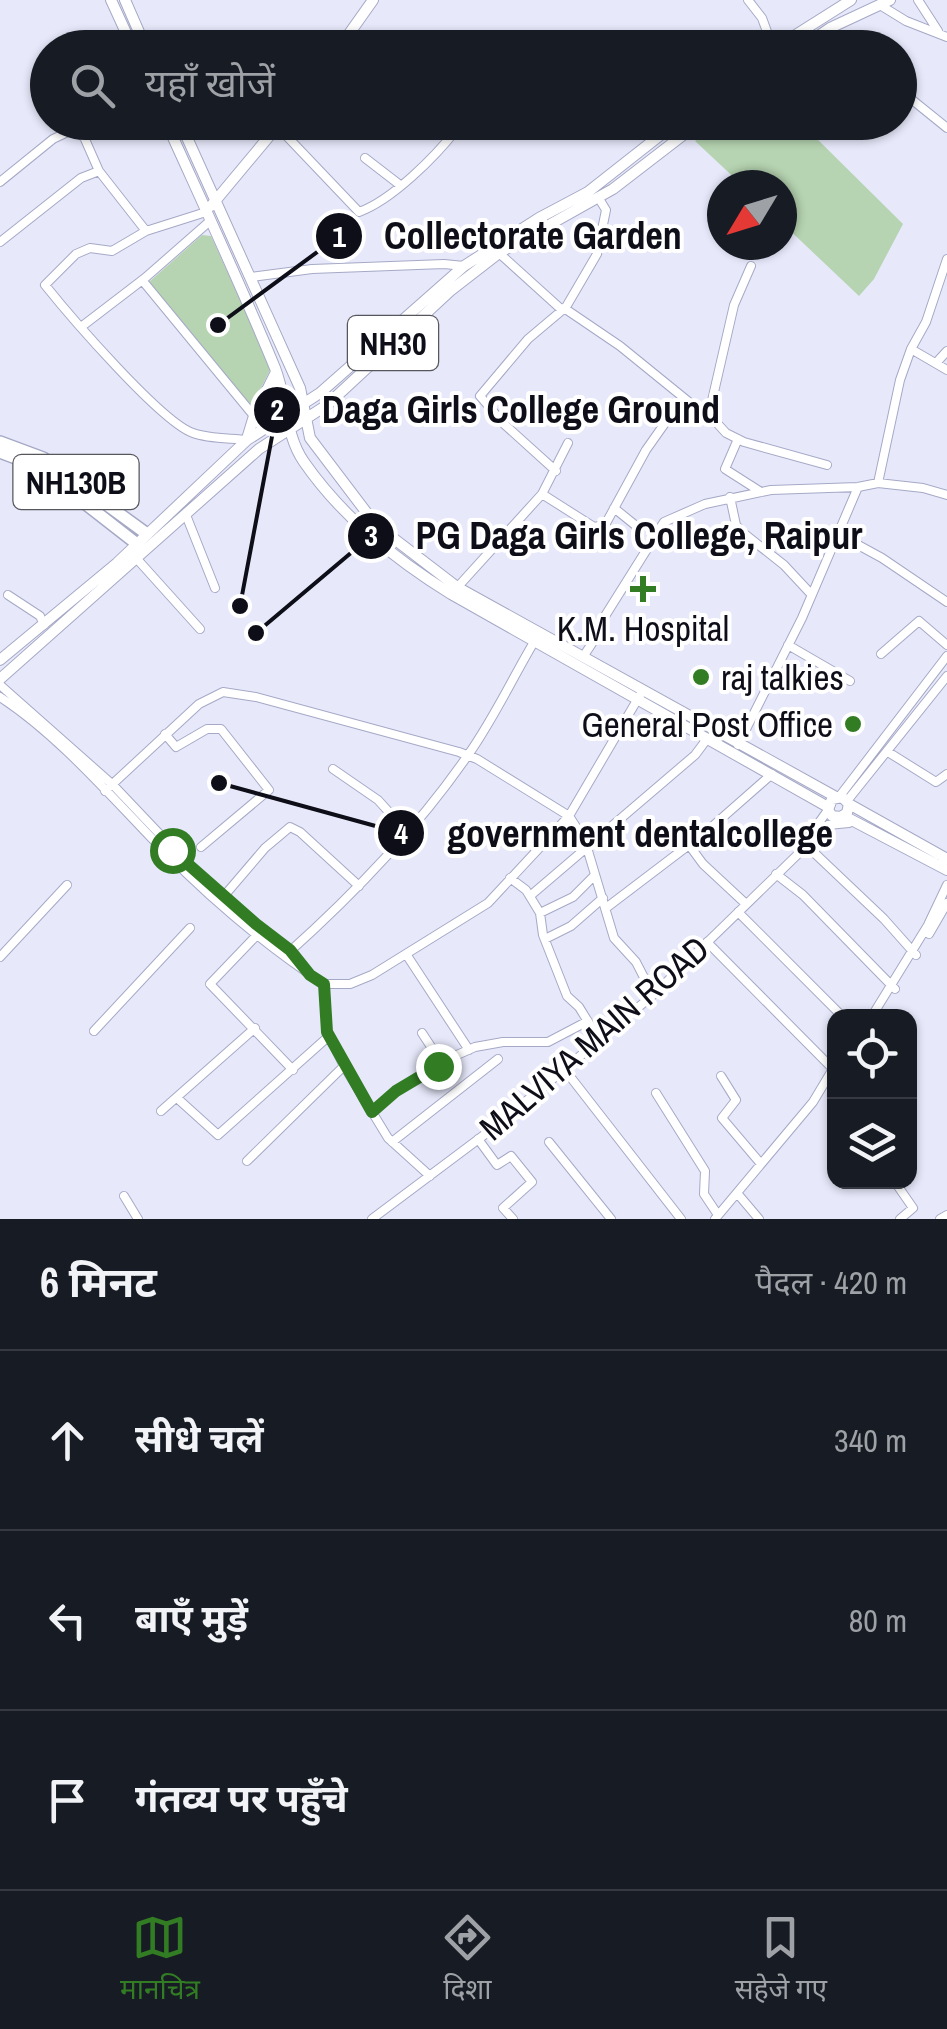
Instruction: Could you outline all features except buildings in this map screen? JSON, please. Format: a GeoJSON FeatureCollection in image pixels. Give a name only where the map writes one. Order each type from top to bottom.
{"type":"FeatureCollection","features":[{"type":"Feature","properties":{"kind":"highway","name":"NH130B"},"geometry":{"type":"LineString","coordinates":[[0,442],[43,458],[147,534]]}},
{"type":"Feature","properties":{"kind":"highway","name":"NH130B"},"geometry":{"type":"LineString","coordinates":[[0,452],[37,466],[137,544]]}},
{"type":"Feature","properties":{"kind":"main road"},"geometry":{"type":"LineString","coordinates":[[112,0],[124,30]]}},
{"type":"Feature","properties":{"kind":"main road"},"geometry":{"type":"LineString","coordinates":[[125,0],[138,30]]}},
{"type":"Feature","properties":{"kind":"main road"},"geometry":{"type":"LineString","coordinates":[[352,30],[373,0]]}},
{"type":"Feature","properties":{"kind":"main road"},"geometry":{"type":"LineString","coordinates":[[801,29],[851,0]]}},
{"type":"Feature","properties":{"kind":"main road"},"geometry":{"type":"LineString","coordinates":[[830,30],[885,2]]}},
{"type":"Feature","properties":{"kind":"main road"},"geometry":{"type":"LineString","coordinates":[[174,140],[276,372],[294,445],[305,464]]}},
{"type":"Feature","properties":{"kind":"main road"},"geometry":{"type":"LineString","coordinates":[[188,140],[301,390],[308,434],[376,525],[454,590],[534,642],[947,859]]}},
{"type":"Feature","properties":{"kind":"main road"},"geometry":{"type":"LineString","coordinates":[[208,216],[215,202],[267,140]]}},
{"type":"Feature","properties":{"kind":"main road","name":"NH30"},"geometry":{"type":"LineString","coordinates":[[0,660],[137,544],[247,440],[341,376],[461,274],[539,218],[588,192],[654,140]]}},
{"type":"Feature","properties":{"kind":"main road","name":"NH30"},"geometry":{"type":"LineString","coordinates":[[0,682],[265,446],[328,405],[461,274],[613,189],[677,140]]}},
{"type":"Feature","properties":{"kind":"main road"},"geometry":{"type":"LineString","coordinates":[[247,440],[276,372]]}},
{"type":"Feature","properties":{"kind":"main road"},"geometry":{"type":"LineString","coordinates":[[265,446],[283,445],[366,533],[402,564],[584,657],[707,739],[736,748],[812,796],[835,817],[843,803]]}},
{"type":"Feature","properties":{"kind":"main road"},"geometry":{"type":"LineString","coordinates":[[828,808],[843,803]]}},
{"type":"Feature","properties":{"kind":"main road"},"geometry":{"type":"LineString","coordinates":[[843,803],[885,837],[947,870]]}},
{"type":"Feature","properties":{"kind":"street"},"geometry":{"type":"LineString","coordinates":[[748,0],[767,30]]}},
{"type":"Feature","properties":{"kind":"street"},"geometry":{"type":"LineString","coordinates":[[918,0],[938,31]]}},
{"type":"Feature","properties":{"kind":"street"},"geometry":{"type":"LineString","coordinates":[[885,2],[906,21],[947,37]]}},
{"type":"Feature","properties":{"kind":"street"},"geometry":{"type":"LineString","coordinates":[[917,104],[947,128]]}},
{"type":"Feature","properties":{"kind":"street"},"geometry":{"type":"LineString","coordinates":[[0,182],[52,140]]}},
{"type":"Feature","properties":{"kind":"street"},"geometry":{"type":"LineString","coordinates":[[85,140],[100,171],[146,231]]}},
{"type":"Feature","properties":{"kind":"street"},"geometry":{"type":"LineString","coordinates":[[294,140],[359,212],[372,207],[432,160],[448,140]]}},
{"type":"Feature","properties":{"kind":"street"},"geometry":{"type":"LineString","coordinates":[[364,158],[400,185]]}},
{"type":"Feature","properties":{"kind":"street"},"geometry":{"type":"LineString","coordinates":[[0,242],[81,178],[100,171]]}},
{"type":"Feature","properties":{"kind":"street"},"geometry":{"type":"LineString","coordinates":[[556,471],[480,396],[528,338],[563,309],[597,254],[606,210],[598,197]]}},
{"type":"Feature","properties":{"kind":"street"},"geometry":{"type":"LineString","coordinates":[[208,216],[146,231],[112,251],[90,248],[76,254],[45,285],[164,413],[192,433],[247,440]]}},
{"type":"Feature","properties":{"kind":"street"},"geometry":{"type":"LineString","coordinates":[[81,327],[142,280],[208,216]]}},
{"type":"Feature","properties":{"kind":"street"},"geometry":{"type":"LineString","coordinates":[[498,253],[563,309],[706,411],[726,432],[827,465]]}},
{"type":"Feature","properties":{"kind":"street"},"geometry":{"type":"LineString","coordinates":[[878,483],[892,405],[947,259]]}},
{"type":"Feature","properties":{"kind":"street"},"geometry":{"type":"LineString","coordinates":[[252,277],[312,269],[444,264],[461,274]]}},
{"type":"Feature","properties":{"kind":"street"},"geometry":{"type":"LineString","coordinates":[[706,411],[712,405],[734,305],[752,266]]}},
{"type":"Feature","properties":{"kind":"street"},"geometry":{"type":"LineString","coordinates":[[142,280],[254,416]]}},
{"type":"Feature","properties":{"kind":"street"},"geometry":{"type":"LineString","coordinates":[[911,348],[947,370]]}},
{"type":"Feature","properties":{"kind":"street"},"geometry":{"type":"LineString","coordinates":[[936,364],[947,350]]}},
{"type":"Feature","properties":{"kind":"street"},"geometry":{"type":"LineString","coordinates":[[542,494],[600,528],[670,416]]}},
{"type":"Feature","properties":{"kind":"street"},"geometry":{"type":"LineString","coordinates":[[738,439],[725,469],[761,492]]}},
{"type":"Feature","properties":{"kind":"street"},"geometry":{"type":"LineString","coordinates":[[454,590],[542,494],[568,444]]}},
{"type":"Feature","properties":{"kind":"street"},"geometry":{"type":"LineString","coordinates":[[584,657],[600,624],[664,522],[730,497],[761,492],[878,483],[947,495]]}},
{"type":"Feature","properties":{"kind":"street"},"geometry":{"type":"LineString","coordinates":[[736,748],[812,594],[858,487]]}},
{"type":"Feature","properties":{"kind":"street"},"geometry":{"type":"LineString","coordinates":[[730,497],[736,525],[812,594]]}},
{"type":"Feature","properties":{"kind":"street"},"geometry":{"type":"LineString","coordinates":[[614,508],[640,530]]}},
{"type":"Feature","properties":{"kind":"street"},"geometry":{"type":"LineString","coordinates":[[186,515],[216,588]]}},
{"type":"Feature","properties":{"kind":"street"},"geometry":{"type":"LineString","coordinates":[[838,534],[947,602]]}},
{"type":"Feature","properties":{"kind":"street"},"geometry":{"type":"LineString","coordinates":[[138,559],[200,629]]}},
{"type":"Feature","properties":{"kind":"street"},"geometry":{"type":"LineString","coordinates":[[8,595],[40,616],[44,625]]}},
{"type":"Feature","properties":{"kind":"street"},"geometry":{"type":"LineString","coordinates":[[881,654],[919,622],[947,645]]}},
{"type":"Feature","properties":{"kind":"street"},"geometry":{"type":"LineString","coordinates":[[288,953],[408,833],[468,755],[534,642]]}},
{"type":"Feature","properties":{"kind":"street"},"geometry":{"type":"LineString","coordinates":[[788,645],[850,681]]}},
{"type":"Feature","properties":{"kind":"street"},"geometry":{"type":"LineString","coordinates":[[843,803],[858,775],[947,656]]}},
{"type":"Feature","properties":{"kind":"street"},"geometry":{"type":"LineString","coordinates":[[843,803],[947,676]]}},
{"type":"Feature","properties":{"kind":"street"},"geometry":{"type":"LineString","coordinates":[[0,682],[172,850],[324,984],[350,984],[372,975],[488,903],[569,816],[640,695]]}},
{"type":"Feature","properties":{"kind":"street"},"geometry":{"type":"LineString","coordinates":[[109,788],[199,704],[216,694],[231,692],[468,755],[569,816],[586,845],[614,938],[636,962],[653,996]]}},
{"type":"Feature","properties":{"kind":"street"},"geometry":{"type":"LineString","coordinates":[[0,698],[109,788],[179,866],[257,935],[288,953]]}},
{"type":"Feature","properties":{"kind":"street"},"geometry":{"type":"LineString","coordinates":[[165,734],[176,747],[207,729],[221,730],[270,790],[202,847]]}},
{"type":"Feature","properties":{"kind":"street"},"geometry":{"type":"LineString","coordinates":[[530,896],[695,755],[707,739]]}},
{"type":"Feature","properties":{"kind":"street"},"geometry":{"type":"LineString","coordinates":[[888,752],[936,782],[947,774]]}},
{"type":"Feature","properties":{"kind":"street"},"geometry":{"type":"LineString","coordinates":[[333,769],[378,800],[408,833]]}},
{"type":"Feature","properties":{"kind":"street"},"geometry":{"type":"LineString","coordinates":[[545,939],[571,926],[689,845],[772,774]]}},
{"type":"Feature","properties":{"kind":"street"},"geometry":{"type":"LineString","coordinates":[[812,796],[818,823]]}},
{"type":"Feature","properties":{"kind":"street"},"geometry":{"type":"LineString","coordinates":[[805,844],[828,808]]}},
{"type":"Feature","properties":{"kind":"street"},"geometry":{"type":"LineString","coordinates":[[805,844],[828,825],[844,822],[885,837]]}},
{"type":"Feature","properties":{"kind":"street"},"geometry":{"type":"LineString","coordinates":[[224,896],[265,848],[290,827],[358,886]]}},
{"type":"Feature","properties":{"kind":"street"},"geometry":{"type":"LineString","coordinates":[[805,844],[914,953]]}},
{"type":"Feature","properties":{"kind":"street","name":"MALVIYA MAIN ROAD"},"geometry":{"type":"LineString","coordinates":[[372,1219],[565,1070],[653,996],[805,844]]}},
{"type":"Feature","properties":{"kind":"street"},"geometry":{"type":"LineString","coordinates":[[689,845],[703,864],[746,904]]}},
{"type":"Feature","properties":{"kind":"street"},"geometry":{"type":"LineString","coordinates":[[914,953],[947,885],[928,861]]}},
{"type":"Feature","properties":{"kind":"street"},"geometry":{"type":"LineString","coordinates":[[776,874],[804,895],[893,988]]}},
{"type":"Feature","properties":{"kind":"street"},"geometry":{"type":"LineString","coordinates":[[540,913],[573,897],[595,875]]}},
{"type":"Feature","properties":{"kind":"street"},"geometry":{"type":"LineString","coordinates":[[510,878],[530,896],[540,913],[545,939],[567,996],[600,1041]]}},
{"type":"Feature","properties":{"kind":"street"},"geometry":{"type":"LineString","coordinates":[[0,958],[67,886]]}},
{"type":"Feature","properties":{"kind":"street"},"geometry":{"type":"LineString","coordinates":[[877,1009],[947,904]]}},
{"type":"Feature","properties":{"kind":"street"},"geometry":{"type":"LineString","coordinates":[[738,912],[835,1009]]}},
{"type":"Feature","properties":{"kind":"street"},"geometry":{"type":"LineString","coordinates":[[94,1031],[190,928]]}},
{"type":"Feature","properties":{"kind":"street"},"geometry":{"type":"LineString","coordinates":[[257,935],[210,984],[293,1070]]}},
{"type":"Feature","properties":{"kind":"street"},"geometry":{"type":"LineString","coordinates":[[707,942],[827,1061]]}},
{"type":"Feature","properties":{"kind":"street"},"geometry":{"type":"LineString","coordinates":[[406,954],[468,1050]]}},
{"type":"Feature","properties":{"kind":"street"},"geometry":{"type":"LineString","coordinates":[[324,984],[329,1036],[344,1066],[392,1142],[430,1176]]}},
{"type":"Feature","properties":{"kind":"street"},"geometry":{"type":"LineString","coordinates":[[372,1112],[396,1091],[468,1050],[503,1042],[548,1042],[588,1021]]}},
{"type":"Feature","properties":{"kind":"street"},"geometry":{"type":"LineString","coordinates":[[161,1112],[255,1028]]}},
{"type":"Feature","properties":{"kind":"street"},"geometry":{"type":"LineString","coordinates":[[422,1034],[442,1062]]}},
{"type":"Feature","properties":{"kind":"street"},"geometry":{"type":"LineString","coordinates":[[177,1098],[218,1135],[329,1036]]}},
{"type":"Feature","properties":{"kind":"street"},"geometry":{"type":"LineString","coordinates":[[392,1142],[498,1059]]}},
{"type":"Feature","properties":{"kind":"street"},"geometry":{"type":"LineString","coordinates":[[247,1161],[344,1066]]}},
{"type":"Feature","properties":{"kind":"street"},"geometry":{"type":"LineString","coordinates":[[565,1070],[681,1219]]}},
{"type":"Feature","properties":{"kind":"street"},"geometry":{"type":"LineString","coordinates":[[721,1076],[736,1100],[722,1118],[761,1164]]}},
{"type":"Feature","properties":{"kind":"street"},"geometry":{"type":"LineString","coordinates":[[656,1093],[705,1171],[704,1194],[716,1217],[827,1078]]}},
{"type":"Feature","properties":{"kind":"street"},"geometry":{"type":"LineString","coordinates":[[824,1083],[827,1086]]}},
{"type":"Feature","properties":{"kind":"street"},"geometry":{"type":"LineString","coordinates":[[478,1139],[497,1165],[511,1156],[532,1182],[504,1208],[513,1219]]}},
{"type":"Feature","properties":{"kind":"street"},"geometry":{"type":"LineString","coordinates":[[549,1142],[610,1219]]}},
{"type":"Feature","properties":{"kind":"street"},"geometry":{"type":"LineString","coordinates":[[900,1189],[913,1208],[900,1219]]}},
{"type":"Feature","properties":{"kind":"street"},"geometry":{"type":"LineString","coordinates":[[737,1193],[759,1219]]}},
{"type":"Feature","properties":{"kind":"street"},"geometry":{"type":"LineString","coordinates":[[124,1196],[138,1219]]}},
{"type":"Feature","properties":{"kind":"street"},"geometry":{"type":"LineString","coordinates":[[940,1219],[947,1215]]}},
{"type":"Feature","properties":{"kind":"green space"},"geometry":{"type":"Polygon","coordinates":[[[818,140],[903,224],[874,279],[859,296],[797,237],[797,170],[726,170],[695,141],[818,140]]]}},
{"type":"Feature","properties":{"kind":"green space"},"geometry":{"type":"Polygon","coordinates":[[[202,235],[211,236],[271,368],[251,408],[149,282],[202,235]]]}},
{"type":"Feature","properties":{"kind":"place","name":"Collectorate Garden"},"geometry":{"type":"Point","coordinates":[218,325]}},
{"type":"Feature","properties":{"kind":"place","name":"K.M. Hospital"},"geometry":{"type":"Point","coordinates":[643,589]}},
{"type":"Feature","properties":{"kind":"place","name":"Daga Girls College Ground"},"geometry":{"type":"Point","coordinates":[240,606]}},
{"type":"Feature","properties":{"kind":"place","name":"PG Daga Girls College, Raipur"},"geometry":{"type":"Point","coordinates":[256,633]}},
{"type":"Feature","properties":{"kind":"place","name":"raj talkies"},"geometry":{"type":"Point","coordinates":[701,677]}},
{"type":"Feature","properties":{"kind":"place","name":"General Post Office"},"geometry":{"type":"Point","coordinates":[853,724]}},
{"type":"Feature","properties":{"kind":"place","name":"government dentalcollege"},"geometry":{"type":"Point","coordinates":[219,783]}},
{"type":"Feature","properties":{"kind":"route"},"geometry":{"type":"LineString","coordinates":[[172,850],[290,950],[310,975],[324,984],[327,1032],[372,1112],[396,1091],[438,1066]]}}]}
